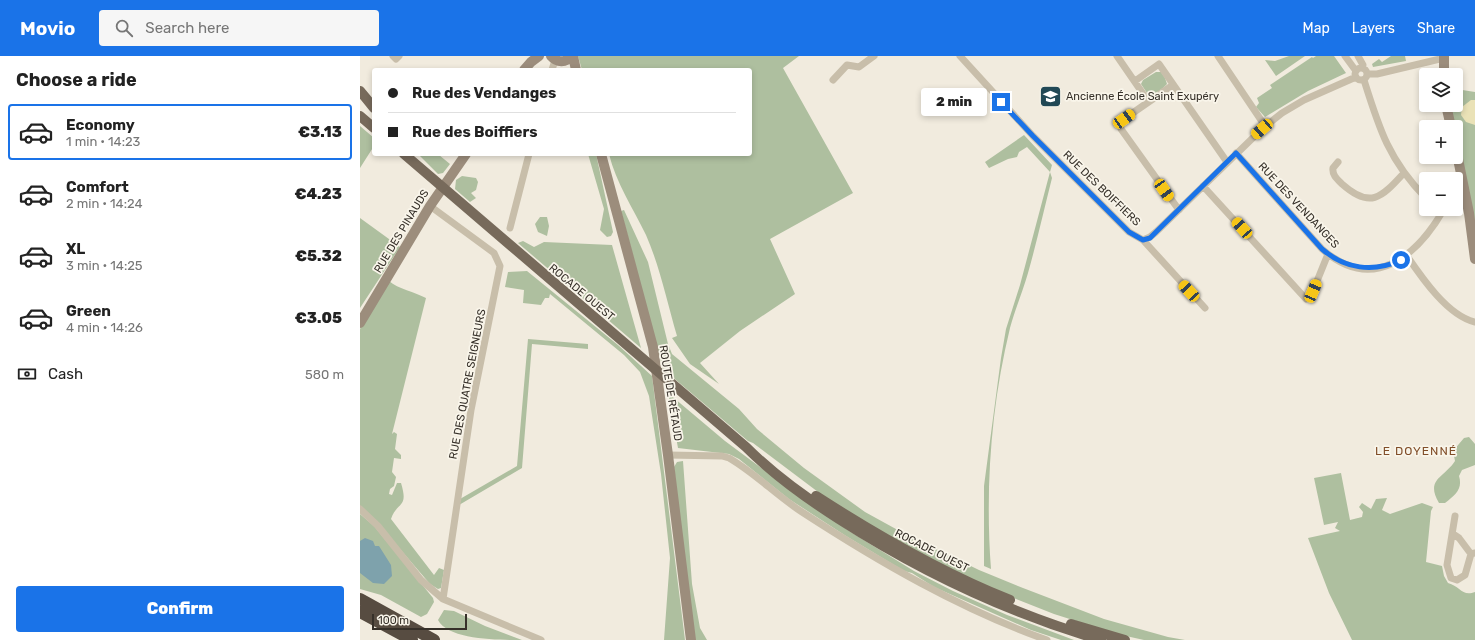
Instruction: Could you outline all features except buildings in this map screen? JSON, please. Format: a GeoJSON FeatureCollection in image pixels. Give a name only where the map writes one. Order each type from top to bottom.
{"type":"FeatureCollection","features":[{"type":"Feature","properties":{"kind":"highway"},"geometry":{"type":"LineString","coordinates":[[360,599],[434,640]]}},
{"type":"Feature","properties":{"kind":"highway"},"geometry":{"type":"LineString","coordinates":[[360,612],[412,640]]}},
{"type":"Feature","properties":{"kind":"main road"},"geometry":{"type":"LineString","coordinates":[[526,68],[534,57],[555,61],[568,60],[572,56],[575,68]]}},
{"type":"Feature","properties":{"kind":"main road"},"geometry":{"type":"LineString","coordinates":[[1444,57],[1444,68]]}},
{"type":"Feature","properties":{"kind":"main road"},"geometry":{"type":"LineString","coordinates":[[555,61],[567,68]]}},
{"type":"Feature","properties":{"kind":"main road"},"geometry":{"type":"LineString","coordinates":[[360,91],[372,106]]}},
{"type":"Feature","properties":{"kind":"main road"},"geometry":{"type":"LineString","coordinates":[[360,116],[372,126]]}},
{"type":"Feature","properties":{"kind":"main road"},"geometry":{"type":"LineString","coordinates":[[360,120],[372,127]]}},
{"type":"Feature","properties":{"kind":"main road","name":"ROCADE OUEST"},"geometry":{"type":"LineString","coordinates":[[407,156],[561,290],[746,447],[870,531],[965,581],[1040,612],[1125,640]]}},
{"type":"Feature","properties":{"kind":"main road","name":"RUE DES PINAUDS"},"geometry":{"type":"LineString","coordinates":[[360,323],[430,206],[465,156]]}},
{"type":"Feature","properties":{"kind":"main road","name":"ROUTE DE RÉTAUD"},"geometry":{"type":"LineString","coordinates":[[602,156],[653,347],[691,640]]}},
{"type":"Feature","properties":{"kind":"main road"},"geometry":{"type":"LineString","coordinates":[[1463,201],[1475,259]]}},
{"type":"Feature","properties":{"kind":"main road","name":"ROCADE OUEST"},"geometry":{"type":"LineString","coordinates":[[746,447],[762,464],[798,492],[866,536],[907,559],[986,598],[1035,618],[1101,640]]}},
{"type":"Feature","properties":{"kind":"street"},"geometry":{"type":"LineString","coordinates":[[392,56],[396,59],[399,56]]}},
{"type":"Feature","properties":{"kind":"street"},"geometry":{"type":"LineString","coordinates":[[833,80],[847,65],[859,67],[874,56]]}},
{"type":"Feature","properties":{"kind":"street","name":"RUE DES BOIFFIERS"},"geometry":{"type":"LineString","coordinates":[[960,56],[1038,141],[1129,232],[1143,240],[1150,238],[1265,126],[1304,100],[1358,72]]}},
{"type":"Feature","properties":{"kind":"street"},"geometry":{"type":"LineString","coordinates":[[1117,56],[1148,101]]}},
{"type":"Feature","properties":{"kind":"street"},"geometry":{"type":"LineString","coordinates":[[1218,56],[1265,126]]}},
{"type":"Feature","properties":{"kind":"street"},"geometry":{"type":"LineString","coordinates":[[1345,56],[1358,72],[1360,80],[1366,77],[1444,57]]}},
{"type":"Feature","properties":{"kind":"street"},"geometry":{"type":"LineString","coordinates":[[1358,56],[1363,65],[1358,72]]}},
{"type":"Feature","properties":{"kind":"street"},"geometry":{"type":"LineString","coordinates":[[1135,81],[1159,64],[1227,162]]}},
{"type":"Feature","properties":{"kind":"street"},"geometry":{"type":"LineString","coordinates":[[1358,72],[1365,70],[1383,139],[1403,174],[1419,191]]}},
{"type":"Feature","properties":{"kind":"street"},"geometry":{"type":"LineString","coordinates":[[1173,84],[1121,122],[1120,126],[1179,210]]}},
{"type":"Feature","properties":{"kind":"street","name":"RUE DES VENDANGES"},"geometry":{"type":"LineString","coordinates":[[1236,153],[1328,254],[1350,265],[1370,268],[1392,264],[1407,256],[1426,238],[1438,216]]}},
{"type":"Feature","properties":{"kind":"street"},"geometry":{"type":"LineString","coordinates":[[510,228],[528,156]]}},
{"type":"Feature","properties":{"kind":"street"},"geometry":{"type":"LineString","coordinates":[[1338,162],[1333,168],[1335,176],[1356,196],[1365,198],[1376,197],[1403,174]]}},
{"type":"Feature","properties":{"kind":"street"},"geometry":{"type":"LineString","coordinates":[[1203,186],[1306,299],[1313,291],[1328,254]]}},
{"type":"Feature","properties":{"kind":"street","name":"RUE DES QUATRE SEIGNEURS"},"geometry":{"type":"LineString","coordinates":[[430,206],[494,253],[500,266],[471,410],[442,599]]}},
{"type":"Feature","properties":{"kind":"street"},"geometry":{"type":"LineString","coordinates":[[1143,240],[1205,308]]}},
{"type":"Feature","properties":{"kind":"street"},"geometry":{"type":"LineString","coordinates":[[1407,256],[1424,280],[1441,299],[1459,314],[1475,322]]}},
{"type":"Feature","properties":{"kind":"street"},"geometry":{"type":"LineString","coordinates":[[668,455],[722,456],[729,458],[801,511],[909,577],[962,605],[1047,640]]}},
{"type":"Feature","properties":{"kind":"street"},"geometry":{"type":"LineString","coordinates":[[360,509],[378,526],[421,580],[442,599],[541,640]]}},
{"type":"Feature","properties":{"kind":"street"},"geometry":{"type":"LineString","coordinates":[[1453,534],[1459,538],[1473,554],[1465,575],[1457,580],[1451,578],[1447,565],[1455,516]]}},
{"type":"Feature","properties":{"kind":"green space"},"geometry":{"type":"Polygon","coordinates":[[[578,56],[799,56],[783,68],[853,193],[770,239],[795,294],[740,331],[700,363],[719,384],[690,364],[672,338],[677,336],[655,260],[646,235],[620,185],[610,156],[752,156],[752,68],[581,68],[578,56]]]}},
{"type":"Feature","properties":{"kind":"green space"},"geometry":{"type":"Polygon","coordinates":[[[1289,56],[1305,56],[1276,76],[1265,60],[1275,61],[1289,56]]]}},
{"type":"Feature","properties":{"kind":"green space"},"geometry":{"type":"Polygon","coordinates":[[[1316,56],[1334,56],[1346,73],[1308,91],[1265,117],[1256,107],[1259,103],[1257,98],[1272,88],[1270,85],[1312,57],[1313,58],[1316,56]]]}},
{"type":"Feature","properties":{"kind":"green space"},"geometry":{"type":"Polygon","coordinates":[[[1391,56],[1405,56],[1406,61],[1373,67],[1372,64],[1379,59],[1382,62],[1391,56]]]}},
{"type":"Feature","properties":{"kind":"green space"},"geometry":{"type":"Polygon","coordinates":[[[1156,72],[1161,72],[1167,84],[1153,95],[1147,93],[1141,84],[1143,80],[1156,72]]]}},
{"type":"Feature","properties":{"kind":"green space"},"geometry":{"type":"Polygon","coordinates":[[[1463,90],[1475,92],[1475,234],[1463,180],[1463,172],[1461,172],[1459,164],[1463,164],[1463,120],[1449,120],[1448,112],[1463,112],[1463,90]]]}},
{"type":"Feature","properties":{"kind":"green space"},"geometry":{"type":"Polygon","coordinates":[[[360,126],[372,136],[372,149],[360,168],[360,126]]]}},
{"type":"Feature","properties":{"kind":"green space"},"geometry":{"type":"Polygon","coordinates":[[[1024,135],[1052,165],[1050,172],[1027,147],[1019,152],[1017,157],[1008,159],[989,168],[985,162],[1024,135]]]}},
{"type":"Feature","properties":{"kind":"green space"},"geometry":{"type":"Polygon","coordinates":[[[420,156],[440,156],[450,164],[443,173],[438,174],[420,156]]]}},
{"type":"Feature","properties":{"kind":"green space"},"geometry":{"type":"Polygon","coordinates":[[[589,156],[596,156],[613,232],[611,236],[607,237],[600,230],[604,209],[589,156]]]}},
{"type":"Feature","properties":{"kind":"green space"},"geometry":{"type":"Polygon","coordinates":[[[1050,172],[1052,178],[1028,273],[1010,328],[998,387],[989,478],[989,539],[991,569],[984,566],[984,486],[1001,358],[1006,329],[1020,285],[1050,172]]]}},
{"type":"Feature","properties":{"kind":"green space"},"geometry":{"type":"Polygon","coordinates":[[[462,176],[476,178],[478,182],[476,190],[471,193],[476,198],[470,202],[455,189],[456,180],[462,176]]]}},
{"type":"Feature","properties":{"kind":"green space"},"geometry":{"type":"Polygon","coordinates":[[[624,210],[648,262],[668,344],[672,354],[739,409],[757,429],[804,468],[865,512],[905,534],[979,570],[1104,619],[1168,637],[1185,640],[1144,640],[1117,634],[1054,614],[1001,593],[896,543],[830,501],[753,443],[748,441],[663,369],[621,211],[624,210]]]}},
{"type":"Feature","properties":{"kind":"green space"},"geometry":{"type":"Polygon","coordinates":[[[540,217],[547,217],[549,226],[547,236],[538,232],[535,224],[540,217]]]}},
{"type":"Feature","properties":{"kind":"green space"},"geometry":{"type":"Polygon","coordinates":[[[360,218],[400,247],[360,308],[360,218]]]}},
{"type":"Feature","properties":{"kind":"green space"},"geometry":{"type":"Polygon","coordinates":[[[523,241],[534,247],[544,242],[612,245],[641,348],[518,243],[523,241]]]}},
{"type":"Feature","properties":{"kind":"green space"},"geometry":{"type":"Polygon","coordinates":[[[527,271],[618,345],[652,376],[685,640],[664,640],[670,558],[661,474],[649,396],[640,372],[624,355],[550,294],[549,298],[545,298],[541,305],[523,303],[524,290],[505,287],[508,272],[527,271]]]}},
{"type":"Feature","properties":{"kind":"green space"},"geometry":{"type":"Polygon","coordinates":[[[389,281],[397,286],[426,298],[392,434],[394,432],[397,434],[395,449],[401,455],[401,459],[394,458],[392,472],[396,477],[394,486],[390,489],[389,494],[392,495],[397,483],[401,483],[404,497],[401,504],[393,513],[391,519],[434,575],[439,568],[444,570],[441,588],[438,589],[430,584],[376,521],[360,507],[360,329],[389,281]]]}},
{"type":"Feature","properties":{"kind":"green space"},"geometry":{"type":"Polygon","coordinates":[[[528,339],[588,344],[588,349],[532,344],[522,468],[459,505],[460,499],[517,466],[528,339]]]}},
{"type":"Feature","properties":{"kind":"green space"},"geometry":{"type":"Polygon","coordinates":[[[668,393],[725,441],[799,496],[849,531],[914,571],[953,591],[1007,615],[1074,640],[1061,640],[1031,630],[934,587],[912,573],[904,571],[789,499],[739,459],[729,454],[678,448],[668,393]]]}},
{"type":"Feature","properties":{"kind":"green space"},"geometry":{"type":"Polygon","coordinates":[[[1469,437],[1475,444],[1475,465],[1462,470],[1459,476],[1460,485],[1457,491],[1445,503],[1439,503],[1435,495],[1435,484],[1455,461],[1453,451],[1464,438],[1469,437]]]}},
{"type":"Feature","properties":{"kind":"green space"},"geometry":{"type":"Polygon","coordinates":[[[683,461],[692,584],[700,628],[707,640],[694,640],[674,467],[677,462],[683,461]]]}},
{"type":"Feature","properties":{"kind":"green space"},"geometry":{"type":"Polygon","coordinates":[[[1341,473],[1350,520],[1362,517],[1363,512],[1359,507],[1362,503],[1371,509],[1376,499],[1387,498],[1382,510],[1390,514],[1422,503],[1433,507],[1431,511],[1426,562],[1442,566],[1444,576],[1448,583],[1467,593],[1475,592],[1475,640],[1352,640],[1329,593],[1308,538],[1340,531],[1335,528],[1338,522],[1324,525],[1314,478],[1341,473]]]}},
{"type":"Feature","properties":{"kind":"green space"},"geometry":{"type":"Polygon","coordinates":[[[360,514],[374,526],[433,598],[434,602],[427,614],[421,617],[381,595],[360,589],[360,514]]]}},
{"type":"Feature","properties":{"kind":"green space"},"geometry":{"type":"Polygon","coordinates":[[[444,610],[454,611],[485,626],[522,640],[475,638],[452,632],[444,627],[438,620],[444,610]]]}},
{"type":"Feature","properties":{"kind":"sand"},"geometry":{"type":"Polygon","coordinates":[[[1471,100],[1475,100],[1475,125],[1466,122],[1461,115],[1461,112],[1463,112],[1463,106],[1471,100]]]}},
{"type":"Feature","properties":{"kind":"water"},"geometry":{"type":"Polygon","coordinates":[[[365,538],[373,541],[375,546],[379,546],[391,565],[392,576],[384,584],[373,583],[360,573],[360,541],[365,538]]]}},
{"type":"Feature","properties":{"kind":"place","name":"Ancienne École Saint Exupéry"},"geometry":{"type":"Point","coordinates":[1051,96]}},
{"type":"Feature","properties":{"kind":"district","name":"LE DOYENNÉ"},"geometry":{"type":"Point","coordinates":[1416,451]}},
{"type":"Feature","properties":{"kind":"route"},"geometry":{"type":"LineString","coordinates":[[1001,102],[1129,232],[1140,239],[1143,240],[1150,238],[1236,153],[1322,249],[1335,259],[1360,268],[1381,267],[1401,260]]}}]}
